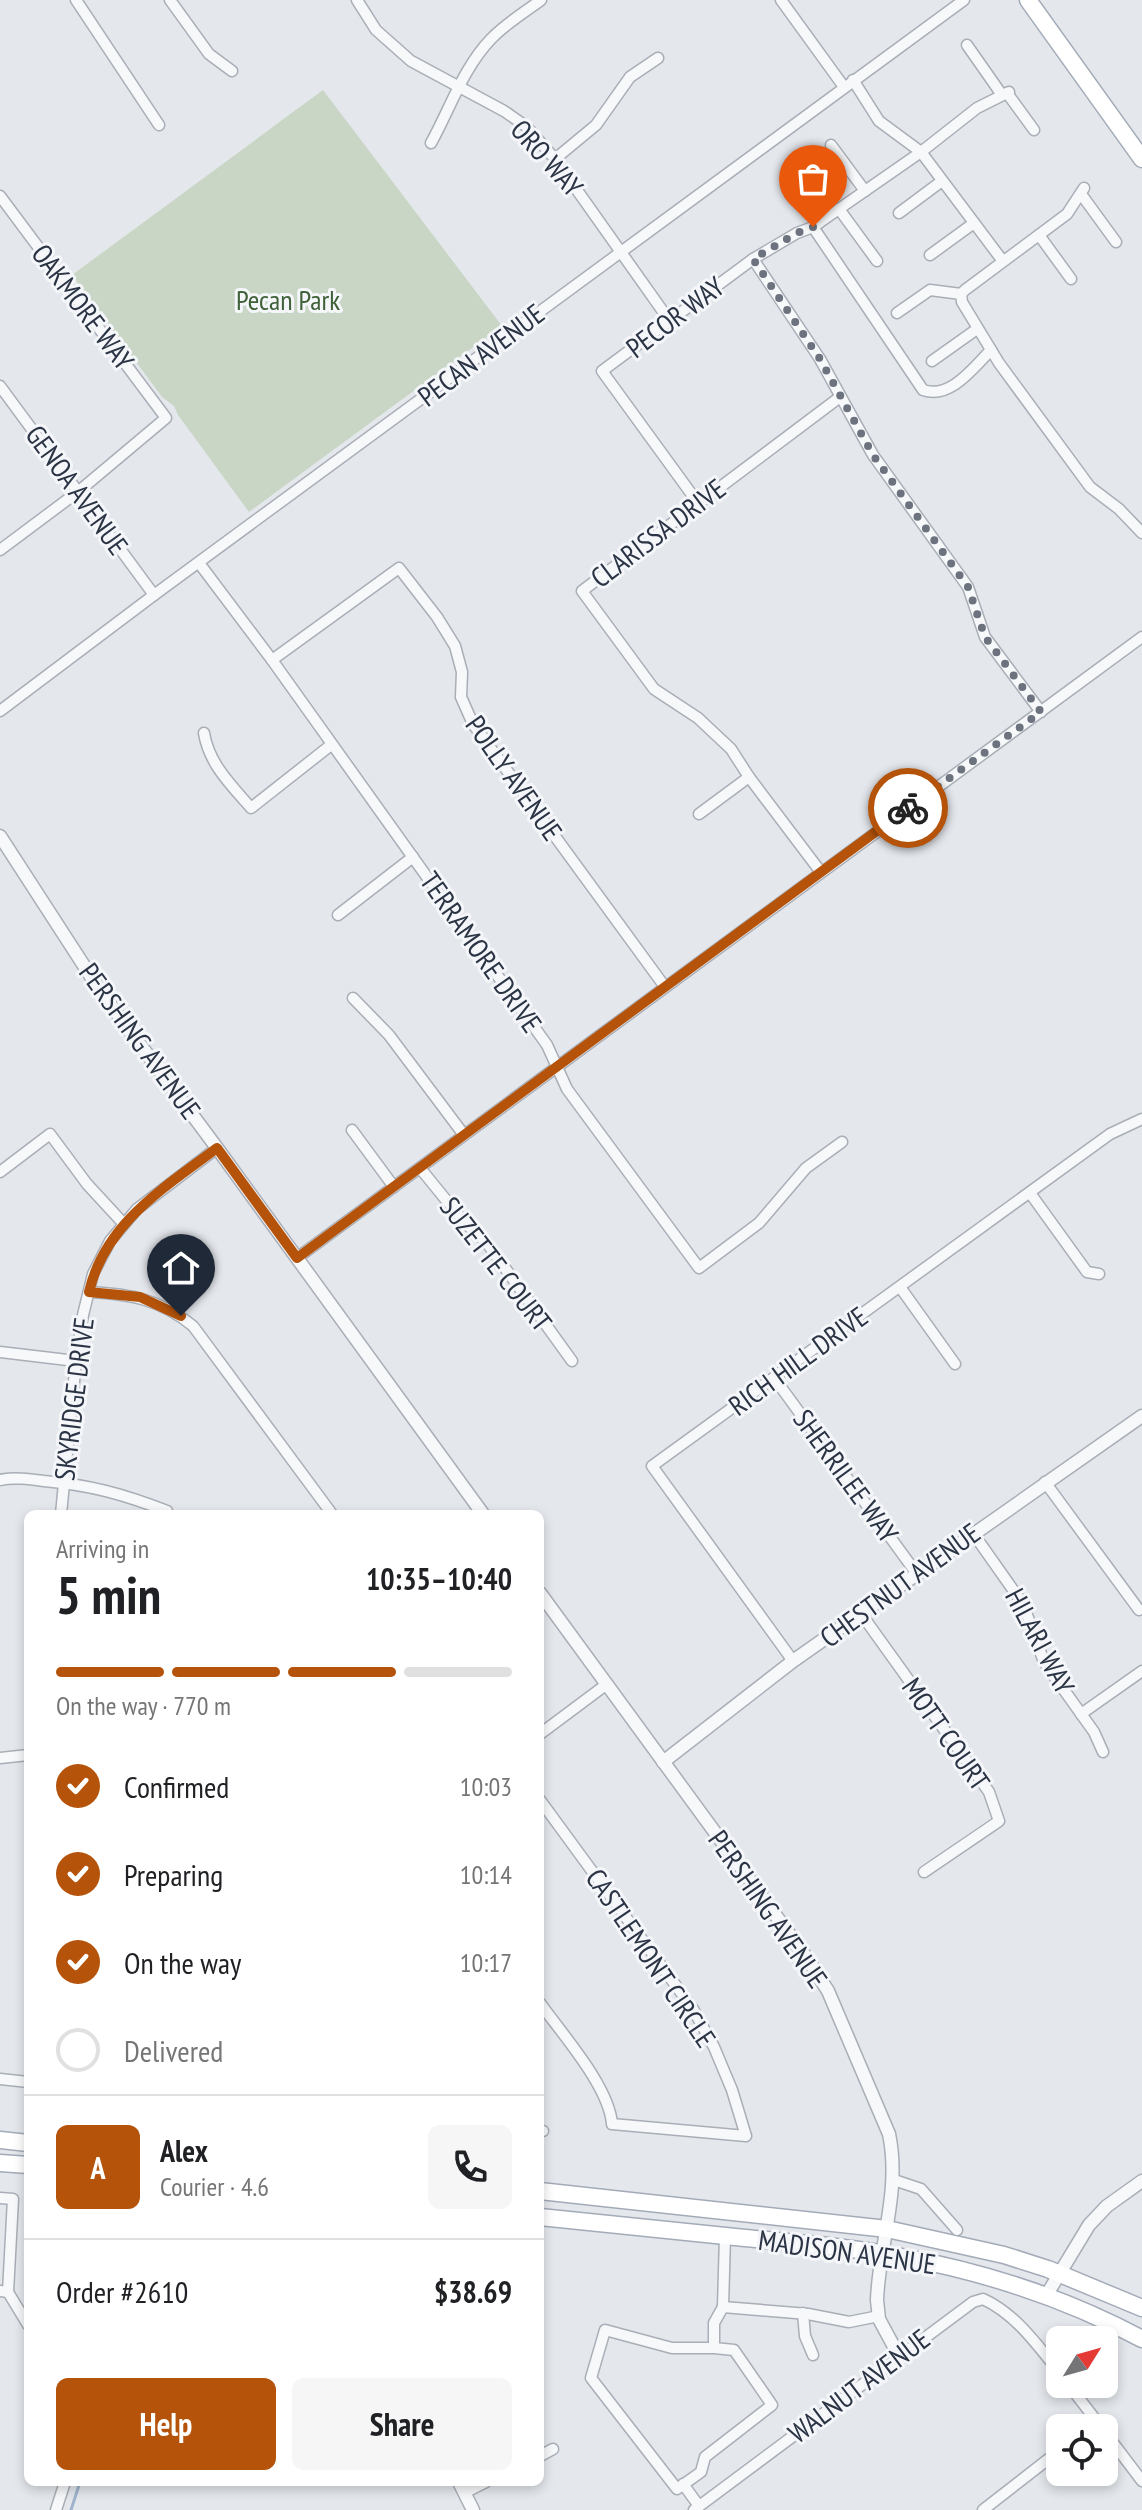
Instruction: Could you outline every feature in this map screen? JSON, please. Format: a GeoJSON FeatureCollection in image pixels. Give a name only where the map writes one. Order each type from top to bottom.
{"type":"FeatureCollection","features":[{"type":"Feature","properties":{"kind":"main road"},"geometry":{"type":"LineString","coordinates":[[1028,0],[1142,159]]}},
{"type":"Feature","properties":{"kind":"main road"},"geometry":{"type":"LineString","coordinates":[[0,2140],[24,2143]]}},
{"type":"Feature","properties":{"kind":"main road"},"geometry":{"type":"LineString","coordinates":[[0,2163],[24,2165]]}},
{"type":"Feature","properties":{"kind":"main road","name":"MADISON AVENUE"},"geometry":{"type":"LineString","coordinates":[[544,2191],[887,2229],[970,2246],[1059,2273],[1142,2308]]}},
{"type":"Feature","properties":{"kind":"main road","name":"MADISON AVENUE"},"geometry":{"type":"LineString","coordinates":[[544,2217],[883,2253],[945,2265],[1046,2296],[1142,2339]]}},
{"type":"Feature","properties":{"kind":"street"},"geometry":{"type":"LineString","coordinates":[[76,0],[159,125]]}},
{"type":"Feature","properties":{"kind":"street"},"geometry":{"type":"LineString","coordinates":[[170,0],[209,54],[232,71]]}},
{"type":"Feature","properties":{"kind":"street","name":"ORO WAY"},"geometry":{"type":"LineString","coordinates":[[357,0],[376,30],[402,54],[527,127],[555,159],[622,250],[669,320]]}},
{"type":"Feature","properties":{"kind":"street"},"geometry":{"type":"LineString","coordinates":[[431,143],[464,76],[491,38],[541,0]]}},
{"type":"Feature","properties":{"kind":"street"},"geometry":{"type":"LineString","coordinates":[[781,0],[879,121],[921,152],[1002,260]]}},
{"type":"Feature","properties":{"kind":"street","name":"PECAN AVENUE"},"geometry":{"type":"LineString","coordinates":[[0,711],[964,0]]}},
{"type":"Feature","properties":{"kind":"street"},"geometry":{"type":"LineString","coordinates":[[967,45],[1034,130]]}},
{"type":"Feature","properties":{"kind":"street"},"geometry":{"type":"LineString","coordinates":[[555,159],[596,125],[620,88],[635,72],[658,58]]}},
{"type":"Feature","properties":{"kind":"street"},"geometry":{"type":"LineString","coordinates":[[753,259],[816,225],[921,152],[977,108],[1006,93]]}},
{"type":"Feature","properties":{"kind":"street"},"geometry":{"type":"LineString","coordinates":[[831,145],[865,191]]}},
{"type":"Feature","properties":{"kind":"street"},"geometry":{"type":"LineString","coordinates":[[786,178],[923,390],[933,394],[949,389],[991,350]]}},
{"type":"Feature","properties":{"kind":"street"},"geometry":{"type":"LineString","coordinates":[[899,213],[942,181]]}},
{"type":"Feature","properties":{"kind":"street"},"geometry":{"type":"LineString","coordinates":[[897,313],[930,290],[961,294],[1002,260],[1067,214],[1082,191],[1116,242]]}},
{"type":"Feature","properties":{"kind":"street","name":"OAKMORE WAY"},"geometry":{"type":"LineString","coordinates":[[0,196],[166,418],[79,491]]}},
{"type":"Feature","properties":{"kind":"street"},"geometry":{"type":"LineString","coordinates":[[839,209],[877,261]]}},
{"type":"Feature","properties":{"kind":"street"},"geometry":{"type":"LineString","coordinates":[[930,255],[974,223]]}},
{"type":"Feature","properties":{"kind":"street"},"geometry":{"type":"LineString","coordinates":[[1039,235],[1071,279]]}},
{"type":"Feature","properties":{"kind":"street","name":"PECOR WAY"},"geometry":{"type":"LineString","coordinates":[[698,503],[602,371],[753,259],[820,359],[873,455],[968,587],[985,637],[1041,712]]}},
{"type":"Feature","properties":{"kind":"street"},"geometry":{"type":"LineString","coordinates":[[961,294],[963,305],[999,363],[1090,487],[1119,509],[1142,533]]}},
{"type":"Feature","properties":{"kind":"street"},"geometry":{"type":"LineString","coordinates":[[932,361],[977,329]]}},
{"type":"Feature","properties":{"kind":"street","name":"GENOA AVENUE"},"geometry":{"type":"LineString","coordinates":[[0,386],[154,595]]}},
{"type":"Feature","properties":{"kind":"street","name":"CLARISSA DRIVE"},"geometry":{"type":"LineString","coordinates":[[820,871],[731,749],[698,718],[654,689],[640,674],[582,591],[840,397]]}},
{"type":"Feature","properties":{"kind":"street"},"geometry":{"type":"LineString","coordinates":[[0,550],[79,491]]}},
{"type":"Feature","properties":{"kind":"street","name":"TERRAMORE DRIVE"},"geometry":{"type":"LineString","coordinates":[[199,563],[272,660],[547,1045],[567,1089],[699,1268],[759,1223],[806,1168],[842,1142]]}},
{"type":"Feature","properties":{"kind":"street","name":"POLLY AVENUE"},"geometry":{"type":"LineString","coordinates":[[272,660],[399,568],[455,646],[462,672],[461,697],[473,724],[665,987]]}},
{"type":"Feature","properties":{"kind":"street"},"geometry":{"type":"LineString","coordinates":[[297,1258],[1142,637]]}},
{"type":"Feature","properties":{"kind":"street"},"geometry":{"type":"LineString","coordinates":[[204,733],[207,750],[217,767],[251,808],[331,745]]}},
{"type":"Feature","properties":{"kind":"street"},"geometry":{"type":"LineString","coordinates":[[699,814],[749,777]]}},
{"type":"Feature","properties":{"kind":"street","name":"PERSHING AVENUE"},"geometry":{"type":"LineString","coordinates":[[0,836],[101,992],[480,1510]]}},
{"type":"Feature","properties":{"kind":"street"},"geometry":{"type":"LineString","coordinates":[[338,915],[413,857]]}},
{"type":"Feature","properties":{"kind":"street"},"geometry":{"type":"LineString","coordinates":[[353,998],[389,1035],[464,1135]]}},
{"type":"Feature","properties":{"kind":"street","name":"RICH HILL DRIVE"},"geometry":{"type":"LineString","coordinates":[[793,1661],[652,1466],[1110,1134],[1142,1119]]}},
{"type":"Feature","properties":{"kind":"street"},"geometry":{"type":"LineString","coordinates":[[352,1130],[394,1187]]}},
{"type":"Feature","properties":{"kind":"street"},"geometry":{"type":"LineString","coordinates":[[0,1172],[50,1134],[87,1184],[123,1223]]}},
{"type":"Feature","properties":{"kind":"street","name":"SKYRIDGE DRIVE"},"geometry":{"type":"LineString","coordinates":[[61,1510],[76,1361],[93,1274],[123,1223],[151,1197],[217,1148]]}},
{"type":"Feature","properties":{"kind":"street","name":"SUZETTE COURT"},"geometry":{"type":"LineString","coordinates":[[420,1168],[464,1222],[487,1243],[572,1361]]}},
{"type":"Feature","properties":{"kind":"street"},"geometry":{"type":"LineString","coordinates":[[1030,1193],[1087,1272],[1099,1274]]}},
{"type":"Feature","properties":{"kind":"street"},"geometry":{"type":"LineString","coordinates":[[900,1287],[955,1364]]}},
{"type":"Feature","properties":{"kind":"street"},"geometry":{"type":"LineString","coordinates":[[89,1292],[140,1297],[181,1316],[193,1326],[329,1510]]}},
{"type":"Feature","properties":{"kind":"street"},"geometry":{"type":"LineString","coordinates":[[0,1352],[76,1361]]}},
{"type":"Feature","properties":{"kind":"street","name":"SHERRILEE WAY"},"geometry":{"type":"LineString","coordinates":[[775,1379],[917,1574]]}},
{"type":"Feature","properties":{"kind":"street","name":"CHESTNUT AVENUE"},"geometry":{"type":"LineString","coordinates":[[663,1762],[793,1661],[1142,1416]]}},
{"type":"Feature","properties":{"kind":"street"},"geometry":{"type":"LineString","coordinates":[[0,1480],[18,1478],[115,1492],[164,1510]]}},
{"type":"Feature","properties":{"kind":"street"},"geometry":{"type":"LineString","coordinates":[[1045,1482],[1139,1610]]}},
{"type":"Feature","properties":{"kind":"street","name":"HILARI WAY"},"geometry":{"type":"LineString","coordinates":[[973,1533],[1023,1604],[1044,1662],[1081,1714],[1103,1752]]}},
{"type":"Feature","properties":{"kind":"street","name":"PERSHING AVENUE"},"geometry":{"type":"LineString","coordinates":[[544,1598],[828,1991],[889,2134],[894,2180],[878,2286],[879,2316],[899,2356]]}},
{"type":"Feature","properties":{"kind":"street","name":"MOTT COURT"},"geometry":{"type":"LineString","coordinates":[[862,1615],[989,1792],[999,1821],[924,1872]]}},
{"type":"Feature","properties":{"kind":"street"},"geometry":{"type":"LineString","coordinates":[[1081,1714],[1142,1671]]}},
{"type":"Feature","properties":{"kind":"street"},"geometry":{"type":"LineString","coordinates":[[544,1731],[607,1684]]}},
{"type":"Feature","properties":{"kind":"street"},"geometry":{"type":"LineString","coordinates":[[0,1758],[24,1755]]}},
{"type":"Feature","properties":{"kind":"street","name":"CASTLEMONT CIRCLE"},"geometry":{"type":"LineString","coordinates":[[544,1805],[693,2009],[714,2047],[732,2090],[746,2136],[612,2124],[611,2110],[599,2085],[544,2009]]}},
{"type":"Feature","properties":{"kind":"street"},"geometry":{"type":"LineString","coordinates":[[0,2079],[24,2082]]}},
{"type":"Feature","properties":{"kind":"street"},"geometry":{"type":"LineString","coordinates":[[894,2180],[921,2189],[957,2230]]}},
{"type":"Feature","properties":{"kind":"street"},"geometry":{"type":"LineString","coordinates":[[1046,2296],[1100,2211],[1142,2181]]}},
{"type":"Feature","properties":{"kind":"street"},"geometry":{"type":"LineString","coordinates":[[0,2198],[13,2199],[4,2292],[24,2320]]}},
{"type":"Feature","properties":{"kind":"street"},"geometry":{"type":"LineString","coordinates":[[714,2348],[714,2323],[723,2307],[725,2236]]}},
{"type":"Feature","properties":{"kind":"street","name":"WALNUT AVENUE"},"geometry":{"type":"LineString","coordinates":[[697,2508],[963,2309],[983,2299],[999,2307],[1046,2356]]}},
{"type":"Feature","properties":{"kind":"street"},"geometry":{"type":"LineString","coordinates":[[723,2307],[803,2313],[849,2322],[879,2316]]}},
{"type":"Feature","properties":{"kind":"street"},"geometry":{"type":"LineString","coordinates":[[803,2313],[805,2336],[813,2355]]}},
{"type":"Feature","properties":{"kind":"street"},"geometry":{"type":"LineString","coordinates":[[605,2330],[672,2348],[714,2348],[734,2350],[772,2405],[705,2457],[701,2472],[677,2489],[591,2378],[605,2330]]}},
{"type":"Feature","properties":{"kind":"street"},"geometry":{"type":"LineString","coordinates":[[544,2454],[553,2449]]}},
{"type":"Feature","properties":{"kind":"street"},"geometry":{"type":"LineString","coordinates":[[1118,2452],[1142,2481]]}},
{"type":"Feature","properties":{"kind":"street"},"geometry":{"type":"LineString","coordinates":[[983,2510],[1046,2461]]}},
{"type":"Feature","properties":{"kind":"street"},"geometry":{"type":"LineString","coordinates":[[683,2484],[697,2508]]}},
{"type":"Feature","properties":{"kind":"street"},"geometry":{"type":"LineString","coordinates":[[56,2510],[64,2486]]}},
{"type":"Feature","properties":{"kind":"street"},"geometry":{"type":"LineString","coordinates":[[462,2487],[473,2510]]}},
{"type":"Feature","properties":{"kind":"green space","name":"Pecan Park"},"geometry":{"type":"Polygon","coordinates":[[[323,90],[502,326],[249,512],[174,406],[162,397],[72,275],[323,90]]]}},
{"type":"Feature","properties":{"kind":"waterway"},"geometry":{"type":"LineString","coordinates":[[71,2510],[79,2486]]}},
{"type":"Feature","properties":{"kind":"way so far"},"geometry":{"type":"LineString","coordinates":[[813,227],[753,259],[820,359],[873,455],[968,587],[985,637],[1041,712],[908,808]]}},
{"type":"Feature","properties":{"kind":"route"},"geometry":{"type":"LineString","coordinates":[[181,1316],[140,1297],[89,1292],[101,1257],[123,1223],[151,1197],[217,1148],[297,1258],[908,808]]}}]}
